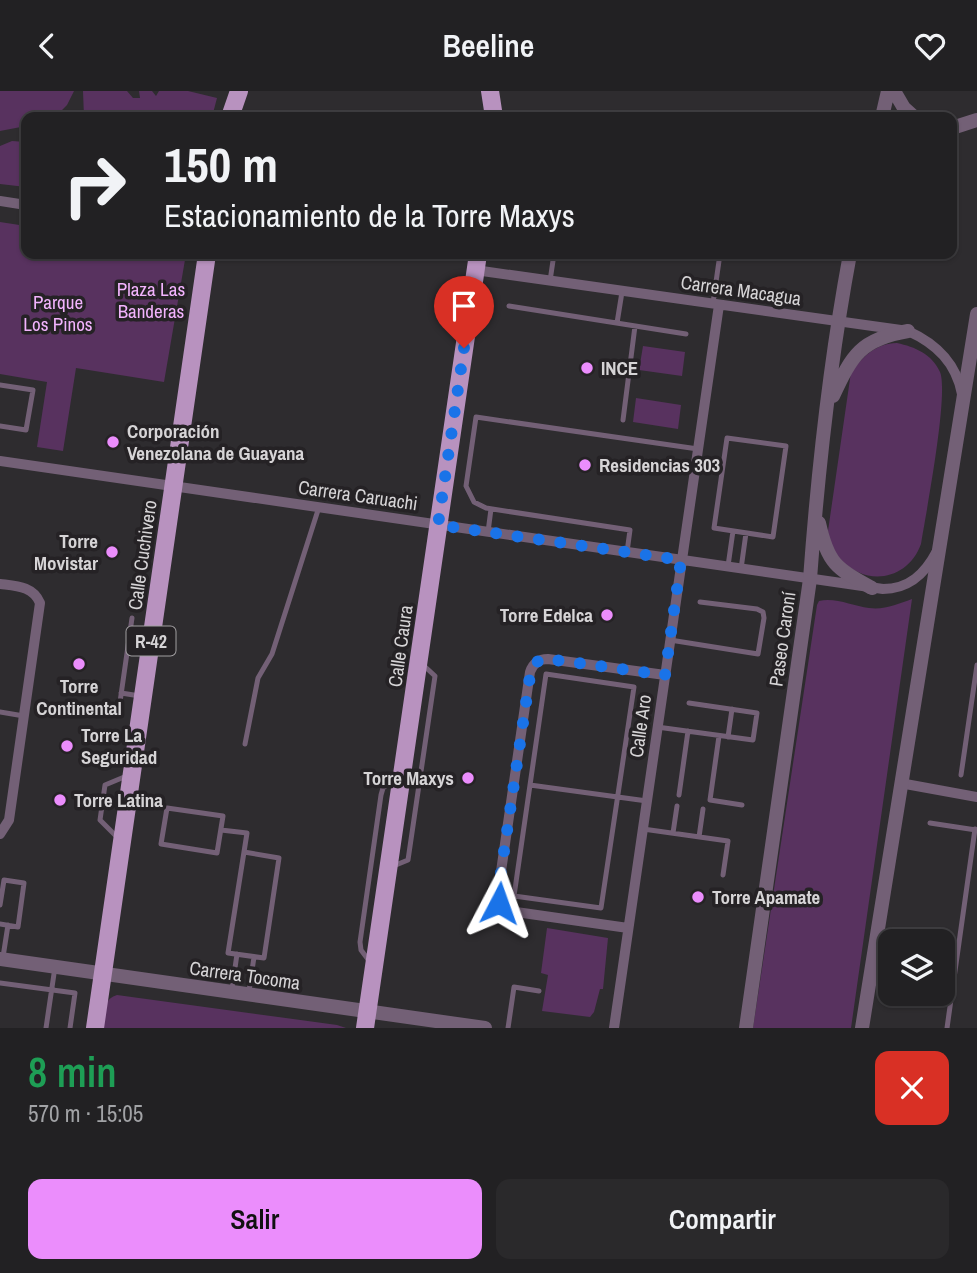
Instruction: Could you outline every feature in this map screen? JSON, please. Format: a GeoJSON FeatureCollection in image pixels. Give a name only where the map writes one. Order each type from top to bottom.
{"type":"FeatureCollection","features":[{"type":"Feature","properties":{"kind":"main road"},"geometry":{"type":"LineString","coordinates":[[232,112],[239,91]]}},
{"type":"Feature","properties":{"kind":"main road"},"geometry":{"type":"LineString","coordinates":[[490,91],[493,112]]}},
{"type":"Feature","properties":{"kind":"main road","name":"Calle Cuchivero"},"geometry":{"type":"LineString","coordinates":[[95,1028],[206,259]]}},
{"type":"Feature","properties":{"kind":"main road","name":"Calle Caura"},"geometry":{"type":"LineString","coordinates":[[366,1020],[477,262]]}},
{"type":"Feature","properties":{"kind":"street"},"geometry":{"type":"LineString","coordinates":[[883,112],[888,91]]}},
{"type":"Feature","properties":{"kind":"street"},"geometry":{"type":"LineString","coordinates":[[894,91],[908,112]]}},
{"type":"Feature","properties":{"kind":"street"},"geometry":{"type":"LineString","coordinates":[[957,126],[977,120]]}},
{"type":"Feature","properties":{"kind":"street"},"geometry":{"type":"LineString","coordinates":[[0,201],[21,204]]}},
{"type":"Feature","properties":{"kind":"street","name":"Paseo Caroní"},"geometry":{"type":"LineString","coordinates":[[746,1024],[810,579],[815,508],[837,321],[849,259]]}},
{"type":"Feature","properties":{"kind":"street","name":"Carrera Macagua"},"geometry":{"type":"LineString","coordinates":[[477,262],[550,281],[908,331],[933,345],[948,360],[959,379],[963,400]]}},
{"type":"Feature","properties":{"kind":"street","name":"Calle Aro"},"geometry":{"type":"LineString","coordinates":[[614,1028],[698,449],[716,304]]}},
{"type":"Feature","properties":{"kind":"street"},"geometry":{"type":"LineString","coordinates":[[862,1028],[977,314]]}},
{"type":"Feature","properties":{"kind":"street"},"geometry":{"type":"LineString","coordinates":[[827,409],[844,372],[864,347],[887,334],[908,331]]}},
{"type":"Feature","properties":{"kind":"street","name":"Carrera Caruachi"},"geometry":{"type":"LineString","coordinates":[[0,461],[894,589],[905,586],[925,570],[940,545]]}},
{"type":"Feature","properties":{"kind":"street"},"geometry":{"type":"LineString","coordinates":[[815,508],[828,555],[836,566],[872,587]]}},
{"type":"Feature","properties":{"kind":"street"},"geometry":{"type":"LineString","coordinates":[[0,584],[29,590],[37,596],[40,603],[9,820],[0,834]]}},
{"type":"Feature","properties":{"kind":"street"},"geometry":{"type":"LineString","coordinates":[[628,928],[506,910],[499,903],[530,672],[534,664],[548,659],[665,675]]}},
{"type":"Feature","properties":{"kind":"street"},"geometry":{"type":"LineString","coordinates":[[900,783],[977,797]]}},
{"type":"Feature","properties":{"kind":"street","name":"Carrera Tocoma"},"geometry":{"type":"LineString","coordinates":[[1,959],[232,992],[366,1020],[485,1028]]}},
{"type":"Feature","properties":{"kind":"lane"},"geometry":{"type":"LineString","coordinates":[[550,281],[553,259]]}},
{"type":"Feature","properties":{"kind":"lane"},"geometry":{"type":"LineString","coordinates":[[716,304],[720,259]]}},
{"type":"Feature","properties":{"kind":"lane"},"geometry":{"type":"LineString","coordinates":[[617,323],[622,291]]}},
{"type":"Feature","properties":{"kind":"lane"},"geometry":{"type":"LineString","coordinates":[[509,306],[686,334]]}},
{"type":"Feature","properties":{"kind":"lane"},"geometry":{"type":"LineString","coordinates":[[622,420],[635,326]]}},
{"type":"Feature","properties":{"kind":"lane"},"geometry":{"type":"LineString","coordinates":[[0,385],[33,390],[26,430],[0,426]]}},
{"type":"Feature","properties":{"kind":"lane"},"geometry":{"type":"LineString","coordinates":[[627,552],[630,530],[491,509],[474,502],[466,486],[476,417],[698,449]]}},
{"type":"Feature","properties":{"kind":"lane"},"geometry":{"type":"LineString","coordinates":[[727,438],[786,446],[773,537],[733,531],[714,528],[727,438]]}},
{"type":"Feature","properties":{"kind":"lane"},"geometry":{"type":"LineString","coordinates":[[245,744],[258,678],[272,654],[319,507]]}},
{"type":"Feature","properties":{"kind":"lane"},"geometry":{"type":"LineString","coordinates":[[488,532],[491,509]]}},
{"type":"Feature","properties":{"kind":"lane"},"geometry":{"type":"LineString","coordinates":[[727,567],[733,531]]}},
{"type":"Feature","properties":{"kind":"lane"},"geometry":{"type":"LineString","coordinates":[[741,569],[746,533]]}},
{"type":"Feature","properties":{"kind":"lane"},"geometry":{"type":"LineString","coordinates":[[670,640],[758,655],[763,612],[700,602]]}},
{"type":"Feature","properties":{"kind":"lane"},"geometry":{"type":"LineString","coordinates":[[119,709],[132,618]]}},
{"type":"Feature","properties":{"kind":"lane"},"geometry":{"type":"LineString","coordinates":[[128,649],[149,652]]}},
{"type":"Feature","properties":{"kind":"lane"},"geometry":{"type":"LineString","coordinates":[[388,868],[408,860],[435,676],[419,660]]}},
{"type":"Feature","properties":{"kind":"lane"},"geometry":{"type":"LineString","coordinates":[[961,775],[977,666]]}},
{"type":"Feature","properties":{"kind":"lane"},"geometry":{"type":"LineString","coordinates":[[546,674],[634,687],[618,797],[601,908],[514,896],[546,674]]}},
{"type":"Feature","properties":{"kind":"lane"},"geometry":{"type":"LineString","coordinates":[[121,693],[143,696]]}},
{"type":"Feature","properties":{"kind":"lane"},"geometry":{"type":"LineString","coordinates":[[657,727],[753,740],[757,713],[689,703]]}},
{"type":"Feature","properties":{"kind":"lane"},"geometry":{"type":"LineString","coordinates":[[728,737],[732,709]]}},
{"type":"Feature","properties":{"kind":"lane"},"geometry":{"type":"LineString","coordinates":[[0,712],[24,716]]}},
{"type":"Feature","properties":{"kind":"lane"},"geometry":{"type":"LineString","coordinates":[[679,795],[688,731]]}},
{"type":"Feature","properties":{"kind":"lane"},"geometry":{"type":"LineString","coordinates":[[719,736],[710,800],[742,805]]}},
{"type":"Feature","properties":{"kind":"lane"},"geometry":{"type":"LineString","coordinates":[[374,967],[363,954],[360,942],[379,809],[383,788],[402,772]]}},
{"type":"Feature","properties":{"kind":"lane"},"geometry":{"type":"LineString","coordinates":[[122,842],[100,820],[105,785],[132,774]]}},
{"type":"Feature","properties":{"kind":"lane"},"geometry":{"type":"LineString","coordinates":[[530,785],[646,801]]}},
{"type":"Feature","properties":{"kind":"lane"},"geometry":{"type":"LineString","coordinates":[[673,833],[677,806]]}},
{"type":"Feature","properties":{"kind":"lane"},"geometry":{"type":"LineString","coordinates":[[167,808],[223,816],[221,829],[217,853],[161,844],[167,808]]}},
{"type":"Feature","properties":{"kind":"lane"},"geometry":{"type":"LineString","coordinates":[[699,837],[703,809]]}},
{"type":"Feature","properties":{"kind":"lane"},"geometry":{"type":"LineString","coordinates":[[930,823],[976,830],[947,1028]]}},
{"type":"Feature","properties":{"kind":"lane"},"geometry":{"type":"LineString","coordinates":[[221,829],[247,834],[244,852],[228,953],[264,958],[279,858],[244,852]]}},
{"type":"Feature","properties":{"kind":"lane"},"geometry":{"type":"LineString","coordinates":[[643,829],[728,841],[723,875]]}},
{"type":"Feature","properties":{"kind":"lane"},"geometry":{"type":"LineString","coordinates":[[0,905],[4,880],[24,883],[18,927],[0,924]]}},
{"type":"Feature","properties":{"kind":"lane"},"geometry":{"type":"LineString","coordinates":[[1,959],[8,925]]}},
{"type":"Feature","properties":{"kind":"lane"},"geometry":{"type":"LineString","coordinates":[[232,992],[237,954]]}},
{"type":"Feature","properties":{"kind":"lane"},"geometry":{"type":"LineString","coordinates":[[249,995],[254,957]]}},
{"type":"Feature","properties":{"kind":"lane"},"geometry":{"type":"LineString","coordinates":[[47,1028],[55,967]]}},
{"type":"Feature","properties":{"kind":"lane"},"geometry":{"type":"LineString","coordinates":[[0,983],[75,993],[70,1028]]}},
{"type":"Feature","properties":{"kind":"lane"},"geometry":{"type":"LineString","coordinates":[[508,1028],[514,987],[538,991]]}},
{"type":"Feature","properties":{"kind":"green space"},"geometry":{"type":"Polygon","coordinates":[[[0,91],[74,91],[60,112],[21,112],[21,127],[0,131],[0,91]]]}},
{"type":"Feature","properties":{"kind":"green space"},"geometry":{"type":"Polygon","coordinates":[[[83,91],[127,91],[133,98],[140,98],[139,91],[152,91],[156,96],[159,91],[188,91],[217,98],[213,112],[84,112],[83,91]]]}},
{"type":"Feature","properties":{"kind":"green space"},"geometry":{"type":"Polygon","coordinates":[[[12,141],[21,142],[21,186],[0,184],[0,146],[12,141]]]}},
{"type":"Feature","properties":{"kind":"green space","name":"Parque Los Pinos"},"geometry":{"type":"Polygon","coordinates":[[[0,222],[21,225],[21,259],[185,259],[164,382],[76,368],[63,451],[37,447],[47,382],[0,374],[0,222]]]}},
{"type":"Feature","properties":{"kind":"green space"},"geometry":{"type":"Polygon","coordinates":[[[897,343],[922,352],[937,366],[942,384],[942,404],[921,544],[915,556],[897,572],[874,576],[851,569],[837,557],[831,547],[828,531],[851,372],[871,351],[897,343]]]}},
{"type":"Feature","properties":{"kind":"green space"},"geometry":{"type":"Polygon","coordinates":[[[643,346],[685,352],[682,376],[639,370],[643,346]]]}},
{"type":"Feature","properties":{"kind":"green space"},"geometry":{"type":"Polygon","coordinates":[[[636,398],[681,405],[678,429],[633,422],[636,398]]]}},
{"type":"Feature","properties":{"kind":"green space"},"geometry":{"type":"Polygon","coordinates":[[[912,599],[851,1028],[753,1028],[817,605],[819,601],[831,600],[880,608],[912,599]]]}},
{"type":"Feature","properties":{"kind":"green space"},"geometry":{"type":"Polygon","coordinates":[[[547,928],[608,938],[603,989],[600,989],[590,1017],[542,1011],[548,975],[541,973],[547,928]]]}},
{"type":"Feature","properties":{"kind":"green space"},"geometry":{"type":"Polygon","coordinates":[[[117,995],[346,1028],[101,1028],[106,1004],[117,995]]]}},
{"type":"Feature","properties":{"kind":"place","name":"INCE"},"geometry":{"type":"Point","coordinates":[587,368]}},
{"type":"Feature","properties":{"kind":"place","name":"Corporación Venezolana de Guayana"},"geometry":{"type":"Point","coordinates":[113,442]}},
{"type":"Feature","properties":{"kind":"place","name":"Residencias 303"},"geometry":{"type":"Point","coordinates":[585,465]}},
{"type":"Feature","properties":{"kind":"place","name":"Torre Movistar"},"geometry":{"type":"Point","coordinates":[112,552]}},
{"type":"Feature","properties":{"kind":"place","name":"Torre Edelca"},"geometry":{"type":"Point","coordinates":[607,615]}},
{"type":"Feature","properties":{"kind":"place","name":"Torre Continental"},"geometry":{"type":"Point","coordinates":[79,664]}},
{"type":"Feature","properties":{"kind":"place","name":"Torre La Seguridad"},"geometry":{"type":"Point","coordinates":[67,746]}},
{"type":"Feature","properties":{"kind":"place","name":"Torre Maxys"},"geometry":{"type":"Point","coordinates":[468,778]}},
{"type":"Feature","properties":{"kind":"place","name":"Torre Latina"},"geometry":{"type":"Point","coordinates":[60,800]}},
{"type":"Feature","properties":{"kind":"place","name":"Torre Apamate"},"geometry":{"type":"Point","coordinates":[698,897]}},
{"type":"Feature","properties":{"kind":"route"},"geometry":{"type":"LineString","coordinates":[[464,348],[438,525],[681,560],[665,675],[548,659],[539,660],[531,669],[498,892],[499,903]]}},
{"type":"Feature","properties":{"kind":"park label","name":"Plaza Las Banderas"},"geometry":{"type":"Point","coordinates":[151,300]}}]}
